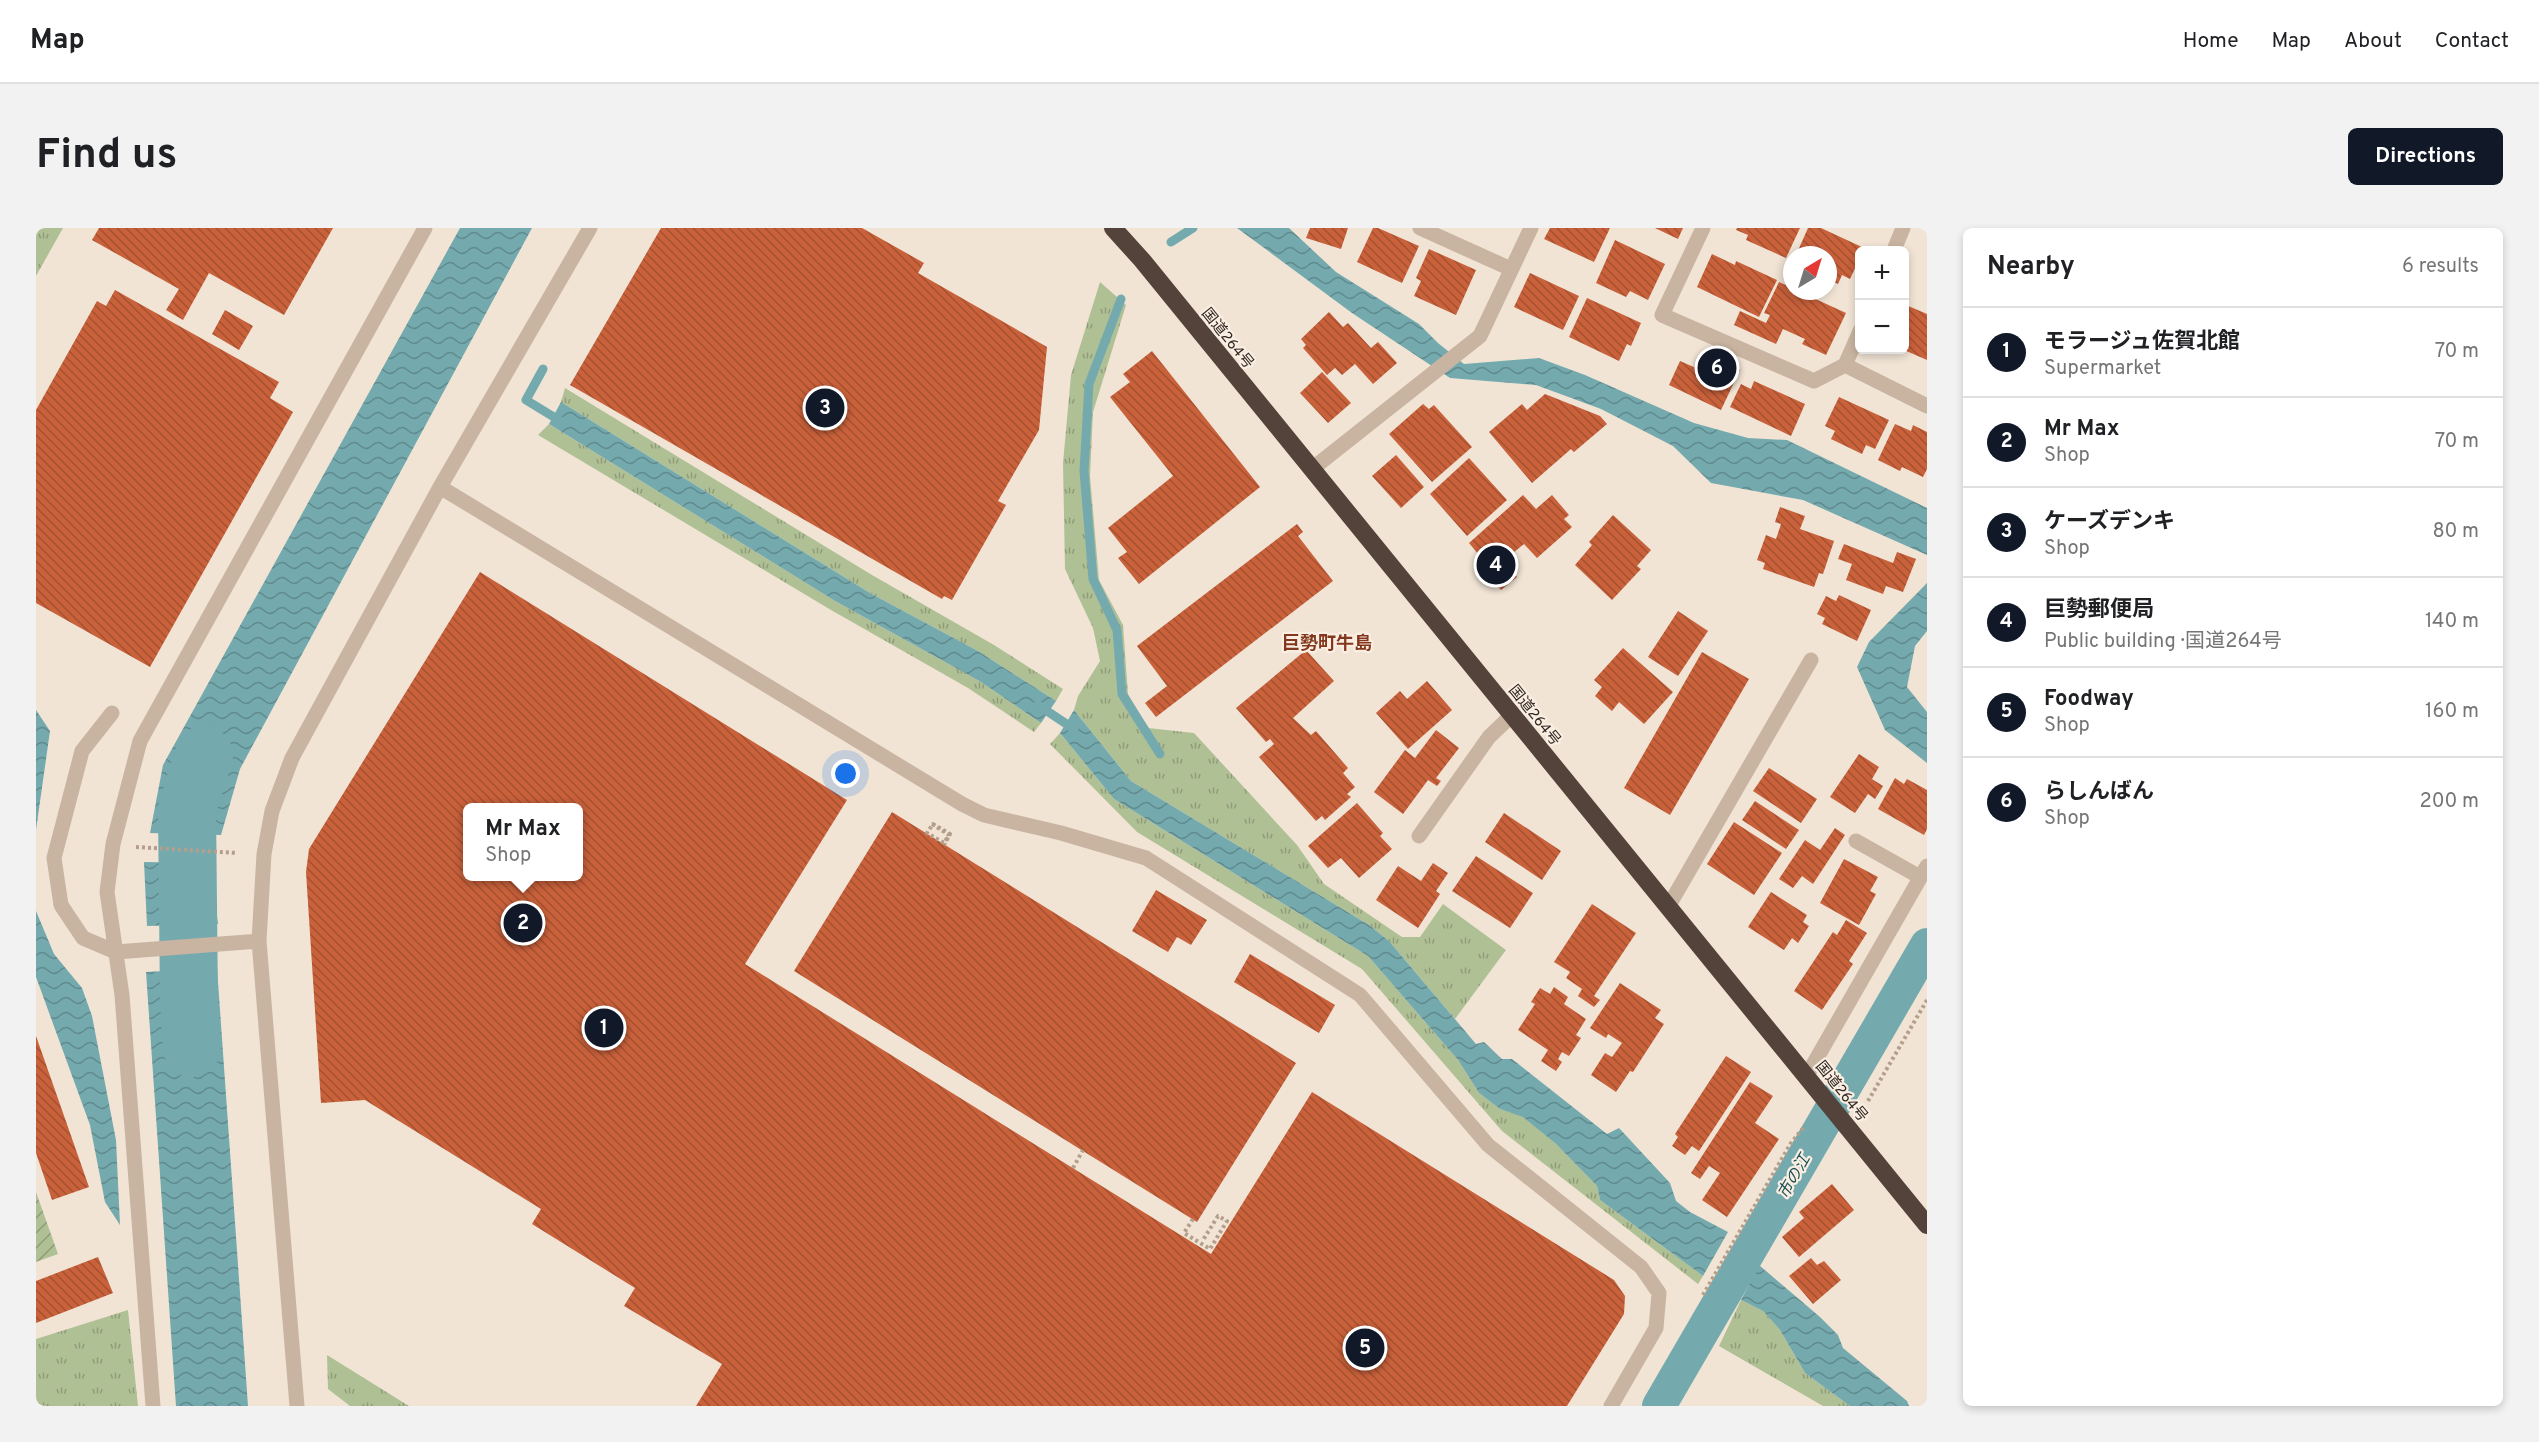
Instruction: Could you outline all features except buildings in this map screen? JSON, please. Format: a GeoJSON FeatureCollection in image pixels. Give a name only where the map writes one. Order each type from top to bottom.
{"type":"FeatureCollection","features":[{"type":"Feature","properties":{"kind":"highway","name":"国道264号"},"geometry":{"type":"LineString","coordinates":[[1113,228],[1142,260],[1927,1225]]}},
{"type":"Feature","properties":{"kind":"street"},"geometry":{"type":"LineString","coordinates":[[153,1406],[122,995],[121,951],[107,892],[113,844],[140,741],[425,228]]}},
{"type":"Feature","properties":{"kind":"street"},"geometry":{"type":"LineString","coordinates":[[297,1406],[259,941],[264,854],[272,811],[292,758],[440,488],[590,228]]}},
{"type":"Feature","properties":{"kind":"street"},"geometry":{"type":"LineString","coordinates":[[1420,228],[1511,269]]}},
{"type":"Feature","properties":{"kind":"street"},"geometry":{"type":"LineString","coordinates":[[1312,470],[1480,336],[1531,228]]}},
{"type":"Feature","properties":{"kind":"street"},"geometry":{"type":"LineString","coordinates":[[1702,228],[1662,315],[1814,381],[1845,366],[1855,343]]}},
{"type":"Feature","properties":{"kind":"street"},"geometry":{"type":"LineString","coordinates":[[1895,246],[1903,228]]}},
{"type":"Feature","properties":{"kind":"street"},"geometry":{"type":"LineString","coordinates":[[1845,366],[1927,406]]}},
{"type":"Feature","properties":{"kind":"street"},"geometry":{"type":"LineString","coordinates":[[440,488],[962,804],[984,814],[1146,858],[1360,994],[1488,1145],[1641,1267],[1659,1293],[1656,1328],[1611,1406]]}},
{"type":"Feature","properties":{"kind":"street"},"geometry":{"type":"LineString","coordinates":[[1668,907],[1811,660]]}},
{"type":"Feature","properties":{"kind":"street"},"geometry":{"type":"LineString","coordinates":[[112,713],[82,751],[54,858],[61,905],[83,938],[121,951],[259,941]]}},
{"type":"Feature","properties":{"kind":"street"},"geometry":{"type":"LineString","coordinates":[[1419,836],[1489,737],[1512,715]]}},
{"type":"Feature","properties":{"kind":"street"},"geometry":{"type":"LineString","coordinates":[[1806,1077],[1924,871],[1856,841]]}},
{"type":"Feature","properties":{"kind":"path"},"geometry":{"type":"LineString","coordinates":[[932,824],[940,830],[949,835],[944,843],[927,832],[933,824],[950,834],[944,845]]}},
{"type":"Feature","properties":{"kind":"path"},"geometry":{"type":"LineString","coordinates":[[125,846],[237,853]]}},
{"type":"Feature","properties":{"kind":"path"},"geometry":{"type":"LineString","coordinates":[[1868,1101],[1927,1000]]}},
{"type":"Feature","properties":{"kind":"path"},"geometry":{"type":"LineString","coordinates":[[1703,1295],[1791,1143],[1803,1127]]}},
{"type":"Feature","properties":{"kind":"path"},"geometry":{"type":"LineString","coordinates":[[1073,1168],[1083,1150]]}},
{"type":"Feature","properties":{"kind":"path"},"geometry":{"type":"LineString","coordinates":[[1193,1219],[1184,1233],[1210,1249],[1227,1221],[1218,1216],[1203,1240]]}},
{"type":"Feature","properties":{"kind":"green space"},"geometry":{"type":"Polygon","coordinates":[[[36,228],[63,228],[36,276],[36,228]]]}},
{"type":"Feature","properties":{"kind":"green space"},"geometry":{"type":"Polygon","coordinates":[[[1100,282],[1126,305],[1093,412],[1090,476],[1099,580],[1123,625],[1128,694],[1148,728],[1194,733],[1297,845],[1324,884],[1402,937],[1420,937],[1443,904],[1506,950],[1455,1019],[1389,941],[1369,925],[1131,781],[1074,710],[1078,696],[1100,661],[1093,628],[1065,569],[1063,463],[1071,375],[1100,282]]]}},
{"type":"Feature","properties":{"kind":"green space"},"geometry":{"type":"Polygon","coordinates":[[[565,388],[872,575],[994,645],[1063,689],[1056,701],[978,651],[870,593],[561,402],[565,388]]]}},
{"type":"Feature","properties":{"kind":"green space"},"geometry":{"type":"Polygon","coordinates":[[[549,424],[835,601],[981,682],[1041,723],[1034,732],[968,688],[831,610],[538,435],[549,424]]]}},
{"type":"Feature","properties":{"kind":"green space"},"geometry":{"type":"Polygon","coordinates":[[[1060,733],[1114,799],[1368,956],[1458,1060],[1479,1093],[1500,1109],[1523,1116],[1556,1144],[1597,1186],[1600,1200],[1703,1276],[1698,1284],[1502,1131],[1362,969],[1137,832],[1050,744],[1060,733]]]}},
{"type":"Feature","properties":{"kind":"green space"},"geometry":{"type":"Polygon","coordinates":[[[36,1192],[58,1254],[36,1262],[36,1192]]]}},
{"type":"Feature","properties":{"kind":"green space"},"geometry":{"type":"Polygon","coordinates":[[[1741,1300],[1763,1311],[1780,1330],[1805,1373],[1850,1406],[1823,1406],[1719,1346],[1741,1300]]]}},
{"type":"Feature","properties":{"kind":"green space"},"geometry":{"type":"Polygon","coordinates":[[[128,1310],[138,1406],[36,1406],[36,1339],[128,1310]]]}},
{"type":"Feature","properties":{"kind":"green space"},"geometry":{"type":"Polygon","coordinates":[[[327,1355],[409,1406],[350,1406],[328,1389],[327,1355]]]}},
{"type":"Feature","properties":{"kind":"water"},"geometry":{"type":"Polygon","coordinates":[[[460,228],[532,228],[240,769],[221,835],[150,833],[163,765],[460,228]]]}},
{"type":"Feature","properties":{"kind":"water"},"geometry":{"type":"Polygon","coordinates":[[[1237,228],[1289,228],[1336,272],[1419,324],[1464,364],[1539,358],[1585,375],[1694,423],[1748,438],[1787,440],[1927,508],[1927,555],[1803,500],[1711,483],[1673,446],[1601,409],[1536,385],[1450,378],[1352,313],[1237,228]]]}},
{"type":"Feature","properties":{"kind":"water"},"geometry":{"type":"Polygon","coordinates":[[[561,402],[870,593],[978,651],[1056,701],[1041,723],[981,682],[835,601],[549,424],[561,402]]]}},
{"type":"Feature","properties":{"kind":"water"},"geometry":{"type":"Polygon","coordinates":[[[1927,583],[1927,631],[1915,646],[1907,687],[1927,712],[1927,763],[1885,730],[1857,667],[1869,642],[1927,583]]]}},
{"type":"Feature","properties":{"kind":"water"},"geometry":{"type":"Polygon","coordinates":[[[36,710],[50,731],[36,830],[36,710]]]}},
{"type":"Feature","properties":{"kind":"water"},"geometry":{"type":"Polygon","coordinates":[[[1074,710],[1131,781],[1369,925],[1389,941],[1476,1044],[1484,1042],[1502,1059],[1512,1059],[1607,1134],[1619,1128],[1670,1183],[1676,1201],[1690,1212],[1728,1232],[1703,1276],[1600,1200],[1597,1186],[1556,1144],[1523,1117],[1500,1109],[1479,1093],[1458,1060],[1368,956],[1114,799],[1060,733],[1074,710]]]}},
{"type":"Feature","properties":{"kind":"water"},"geometry":{"type":"Polygon","coordinates":[[[144,862],[210,863],[218,924],[147,926],[144,862]]]}},
{"type":"Feature","properties":{"kind":"water"},"geometry":{"type":"Polygon","coordinates":[[[36,911],[54,954],[82,988],[92,1016],[116,1140],[120,1225],[105,1202],[90,1125],[36,977],[36,911]]]}},
{"type":"Feature","properties":{"kind":"water"},"geometry":{"type":"Polygon","coordinates":[[[217,968],[248,1406],[176,1406],[146,972],[217,968]]]}},
{"type":"Feature","properties":{"kind":"water"},"geometry":{"type":"Polygon","coordinates":[[[1759,1265],[1820,1317],[1838,1335],[1843,1348],[1907,1401],[1909,1406],[1850,1406],[1805,1373],[1780,1330],[1763,1311],[1741,1300],[1759,1265]]]}},
{"type":"Feature","properties":{"kind":"waterway"},"geometry":{"type":"LineString","coordinates":[[1171,242],[1193,228]]}},
{"type":"Feature","properties":{"kind":"waterway"},"geometry":{"type":"LineString","coordinates":[[1121,299],[1089,384],[1084,471],[1093,579],[1117,630],[1122,694],[1160,754]]}},
{"type":"Feature","properties":{"kind":"waterway"},"geometry":{"type":"LineString","coordinates":[[543,369],[526,400],[562,422]]}},
{"type":"Feature","properties":{"kind":"waterway"},"geometry":{"type":"LineString","coordinates":[[1038,705],[1074,729]]}},
{"type":"Feature","properties":{"kind":"waterway"},"geometry":{"type":"LineString","coordinates":[[192,1048],[189,1002],[187,809],[204,755]]}},
{"type":"Feature","properties":{"kind":"waterway","name":"市の江"},"geometry":{"type":"LineString","coordinates":[[1659,1406],[1927,945]]}},
{"type":"Feature","properties":{"kind":"place","name":"らしんばん"},"geometry":{"type":"Point","coordinates":[1717,368]}},
{"type":"Feature","properties":{"kind":"place","name":"ケーズデンキ"},"geometry":{"type":"Point","coordinates":[825,408]}},
{"type":"Feature","properties":{"kind":"place","name":"巨勢郵便局"},"geometry":{"type":"Point","coordinates":[1496,565]}},
{"type":"Feature","properties":{"kind":"place","name":"Mr Max"},"geometry":{"type":"Point","coordinates":[523,923]}},
{"type":"Feature","properties":{"kind":"place","name":"モラージュ佐賀北館"},"geometry":{"type":"Point","coordinates":[604,1028]}},
{"type":"Feature","properties":{"kind":"place","name":"Foodway"},"geometry":{"type":"Point","coordinates":[1365,1348]}},
{"type":"Feature","properties":{"kind":"district","name":"巨勢町牛島"},"geometry":{"type":"Point","coordinates":[1327,643]}}]}
